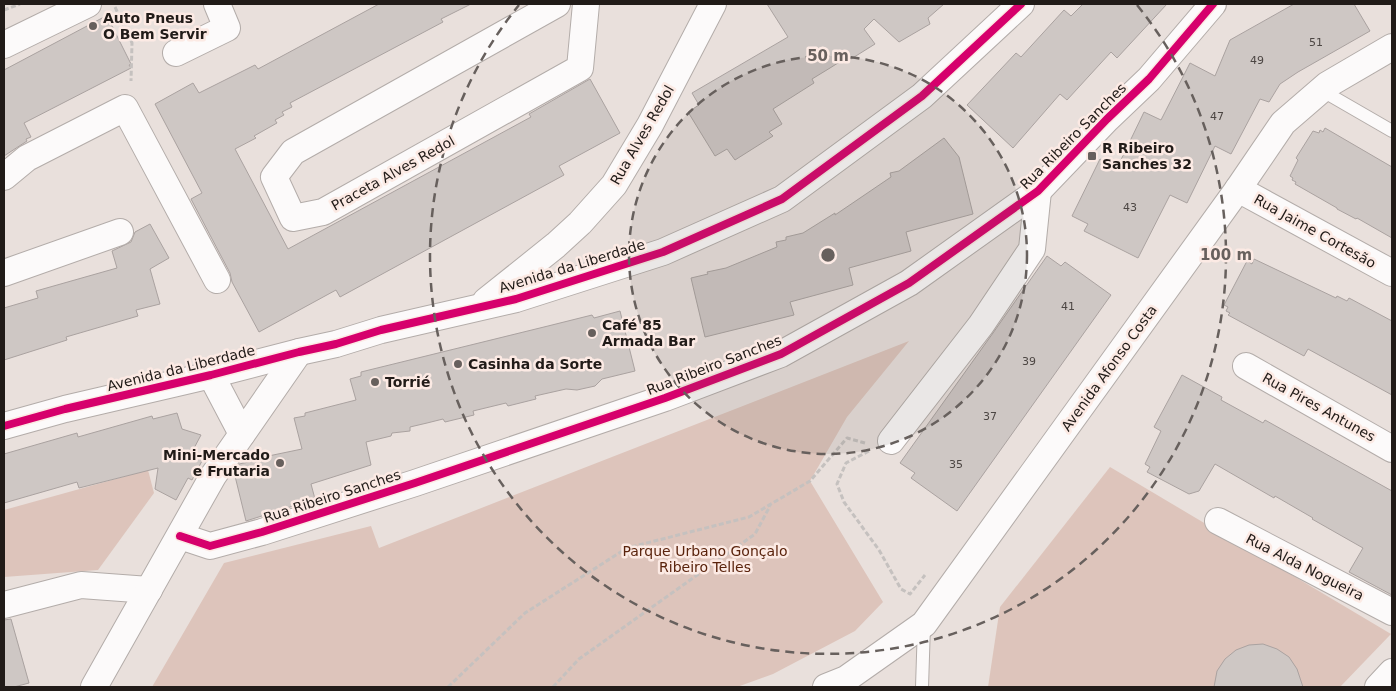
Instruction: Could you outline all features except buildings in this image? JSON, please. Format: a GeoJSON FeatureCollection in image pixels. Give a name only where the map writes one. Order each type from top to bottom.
{"type":"FeatureCollection","features":[{"type":"Feature","properties":{"kind":"street"},"geometry":{"type":"LineString","coordinates":[[4,45],[88,4]]}},
{"type":"Feature","properties":{"kind":"street"},"geometry":{"type":"LineString","coordinates":[[176,53],[227,28],[217,4]]}},
{"type":"Feature","properties":{"kind":"street","name":"Praceta Alves Redol"},"geometry":{"type":"LineString","coordinates":[[557,4],[294,152],[274,177],[293,218],[323,212],[580,68],[586,4]]}},
{"type":"Feature","properties":{"kind":"street","name":"Rua Alves Redol"},"geometry":{"type":"LineString","coordinates":[[480,306],[556,245],[614,185],[650,125],[713,4]]}},
{"type":"Feature","properties":{"kind":"street","name":"Avenida da Liberdade"},"geometry":{"type":"LineString","coordinates":[[4,426],[64,408],[211,375],[336,344],[381,330],[516,299],[663,252],[782,199],[922,96],[1021,4]]}},
{"type":"Feature","properties":{"kind":"street","name":"Rua Ribeiro Sanches"},"geometry":{"type":"LineString","coordinates":[[180,536],[210,546],[262,532],[415,483],[665,398],[781,354],[909,283],[1038,191],[1107,119],[1149,79],[1212,4]]}},
{"type":"Feature","properties":{"kind":"street","name":"Avenida Afonso Costa"},"geometry":{"type":"LineString","coordinates":[[826,687],[846,679],[924,624],[1238,188],[1282,123],[1328,85],[1392,47]]}},
{"type":"Feature","properties":{"kind":"street"},"geometry":{"type":"LineString","coordinates":[[4,177],[27,158],[125,108],[217,280]]}},
{"type":"Feature","properties":{"kind":"street","name":"Rua Jaime Cortesão"},"geometry":{"type":"LineString","coordinates":[[1238,188],[1392,272]]}},
{"type":"Feature","properties":{"kind":"street","name":"Rua Ribeiro Sanches"},"geometry":{"type":"LineString","coordinates":[[878,445],[981,325],[1032,249],[1038,191]]}},
{"type":"Feature","properties":{"kind":"street"},"geometry":{"type":"LineString","coordinates":[[4,273],[120,232]]}},
{"type":"Feature","properties":{"kind":"street"},"geometry":{"type":"LineString","coordinates":[[94,687],[214,476],[299,352]]}},
{"type":"Feature","properties":{"kind":"street","name":"Rua Pires Antunes"},"geometry":{"type":"LineString","coordinates":[[1246,366],[1392,448]]}},
{"type":"Feature","properties":{"kind":"street"},"geometry":{"type":"LineString","coordinates":[[211,375],[242,434]]}},
{"type":"Feature","properties":{"kind":"street","name":"Rua Alda Nogueira"},"geometry":{"type":"LineString","coordinates":[[1218,522],[1392,612]]}},
{"type":"Feature","properties":{"kind":"street"},"geometry":{"type":"LineString","coordinates":[[4,605],[81,585],[149,590]]}},
{"type":"Feature","properties":{"kind":"street"},"geometry":{"type":"LineString","coordinates":[[1378,687],[1392,672]]}},
{"type":"Feature","properties":{"kind":"lane"},"geometry":{"type":"LineString","coordinates":[[1321,90],[1392,131]]}},
{"type":"Feature","properties":{"kind":"lane"},"geometry":{"type":"LineString","coordinates":[[922,687],[924,624]]}},
{"type":"Feature","properties":{"kind":"path"},"geometry":{"type":"LineString","coordinates":[[4,10],[20,4]]}},
{"type":"Feature","properties":{"kind":"path"},"geometry":{"type":"LineString","coordinates":[[113,4],[132,43],[131,81]]}},
{"type":"Feature","properties":{"kind":"path"},"geometry":{"type":"LineString","coordinates":[[448,687],[525,613],[627,548],[749,517],[810,481],[847,438],[878,445]]}},
{"type":"Feature","properties":{"kind":"path"},"geometry":{"type":"LineString","coordinates":[[878,445],[846,462],[837,484],[844,502],[879,550],[901,589],[910,594],[926,573]]}},
{"type":"Feature","properties":{"kind":"path"},"geometry":{"type":"LineString","coordinates":[[553,687],[579,659],[755,534],[770,504]]}},
{"type":"Feature","properties":{"kind":"green space","name":"Parque Urbano Gonçalo Ribeiro Telles"},"geometry":{"type":"Polygon","coordinates":[[[909,341],[847,417],[810,481],[883,602],[855,631],[773,674],[737,687],[152,687],[224,563],[371,526],[379,548],[909,341]]]}},
{"type":"Feature","properties":{"kind":"green space"},"geometry":{"type":"Polygon","coordinates":[[[1110,467],[1391,634],[1340,687],[988,687],[1000,607],[1110,467]]]}},
{"type":"Feature","properties":{"kind":"green space"},"geometry":{"type":"Polygon","coordinates":[[[148,470],[154,493],[98,570],[4,577],[4,510],[148,470]]]}},
{"type":"Feature","properties":{"kind":"cycle path"},"geometry":{"type":"LineString","coordinates":[[4,426],[65,409],[336,344],[381,330],[516,299],[663,252],[782,199],[922,96],[1021,4]]}},
{"type":"Feature","properties":{"kind":"cycle path"},"geometry":{"type":"LineString","coordinates":[[180,536],[210,546],[262,532],[415,483],[665,398],[781,354],[909,283],[1038,191],[1107,119],[1149,79],[1213,4]]}},
{"type":"Feature","properties":{"kind":"place","name":"Auto Pneus O Bem Servir"},"geometry":{"type":"Point","coordinates":[93,26]}},
{"type":"Feature","properties":{"kind":"place","name":"R Ribeiro Sanches 32"},"geometry":{"type":"Point","coordinates":[1092,156]}},
{"type":"Feature","properties":{"kind":"place","name":"Café 85 Armada Bar"},"geometry":{"type":"Point","coordinates":[592,333]}},
{"type":"Feature","properties":{"kind":"place","name":"Casinha da Sorte"},"geometry":{"type":"Point","coordinates":[458,364]}},
{"type":"Feature","properties":{"kind":"place","name":"Torrié"},"geometry":{"type":"Point","coordinates":[375,382]}},
{"type":"Feature","properties":{"kind":"place","name":"Mini-Mercado e Frutaria"},"geometry":{"type":"Point","coordinates":[280,463]}}]}
